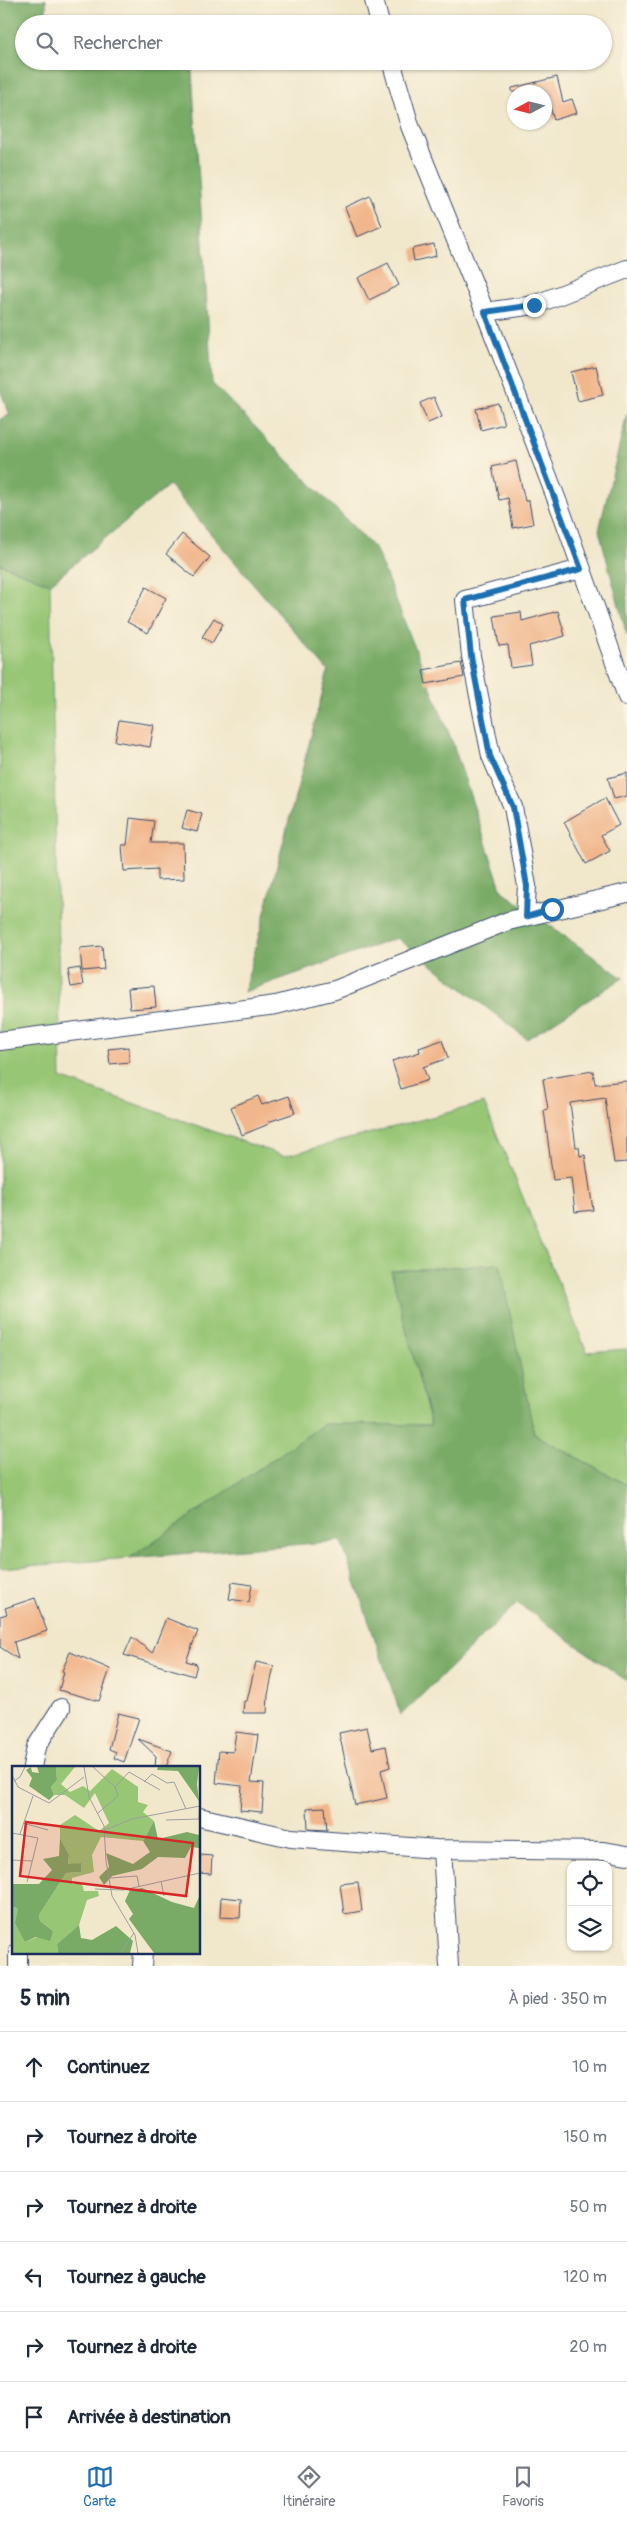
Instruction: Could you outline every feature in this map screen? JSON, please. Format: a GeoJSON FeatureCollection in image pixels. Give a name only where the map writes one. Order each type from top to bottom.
{"type":"FeatureCollection","features":[{"type":"Feature","properties":{"kind":"street"},"geometry":{"type":"LineString","coordinates":[[374,0],[378,15]]}},
{"type":"Feature","properties":{"kind":"street"},"geometry":{"type":"LineString","coordinates":[[394,70],[410,126],[485,312],[627,697]]}},
{"type":"Feature","properties":{"kind":"street"},"geometry":{"type":"LineString","coordinates":[[485,312],[534,305],[627,269]]}},
{"type":"Feature","properties":{"kind":"street"},"geometry":{"type":"LineString","coordinates":[[526,917],[527,886],[513,807],[490,756],[471,656],[465,600],[581,569]]}},
{"type":"Feature","properties":{"kind":"street"},"geometry":{"type":"LineString","coordinates":[[0,1041],[276,1005],[335,990],[508,921],[627,893]]}},
{"type":"Feature","properties":{"kind":"street"},"geometry":{"type":"LineString","coordinates":[[32,1766],[36,1746],[61,1708]]}},
{"type":"Feature","properties":{"kind":"street"},"geometry":{"type":"LineString","coordinates":[[200,1817],[291,1838],[442,1849],[604,1851],[627,1855]]}},
{"type":"Feature","properties":{"kind":"street"},"geometry":{"type":"LineString","coordinates":[[442,1849],[449,1966]]}},
{"type":"Feature","properties":{"kind":"green space"},"geometry":{"type":"Polygon","coordinates":[[[0,0],[46,0],[46,15],[15,15],[15,70],[192,71],[212,383],[376,550],[452,741],[502,891],[623,978],[527,1039],[397,938],[244,992],[328,671],[169,485],[50,584],[0,564],[0,419],[10,415],[0,390],[0,0]]]}},
{"type":"Feature","properties":{"kind":"green space"},"geometry":{"type":"Polygon","coordinates":[[[627,414],[627,636],[599,530],[627,414]]]}},
{"type":"Feature","properties":{"kind":"green space"},"geometry":{"type":"Polygon","coordinates":[[[0,564],[50,584],[61,1078],[284,1156],[484,1103],[587,1352],[627,1349],[627,1485],[534,1434],[500,1264],[391,1271],[431,1425],[324,1424],[130,1558],[0,1568],[0,564]]]}},
{"type":"Feature","properties":{"kind":"green space"},"geometry":{"type":"Polygon","coordinates":[[[500,1264],[534,1434],[627,1485],[627,1681],[517,1603],[401,1715],[341,1541],[130,1558],[324,1424],[431,1425],[391,1271],[500,1264]]]}},
{"type":"Feature","properties":{"kind":"building"},"geometry":{"type":"Polygon","coordinates":[[[557,77],[563,102],[572,99],[577,113],[554,120],[552,114],[552,85],[524,85],[557,77]]]}},
{"type":"Feature","properties":{"kind":"building"},"geometry":{"type":"Polygon","coordinates":[[[370,196],[382,226],[357,237],[345,207],[370,196]]]}},
{"type":"Feature","properties":{"kind":"building"},"geometry":{"type":"Polygon","coordinates":[[[434,244],[436,256],[414,261],[412,249],[434,244]]]}},
{"type":"Feature","properties":{"kind":"building"},"geometry":{"type":"Polygon","coordinates":[[[388,263],[399,285],[369,300],[358,278],[388,263]]]}},
{"type":"Feature","properties":{"kind":"building"},"geometry":{"type":"Polygon","coordinates":[[[596,366],[603,395],[578,401],[571,372],[596,366]]]}},
{"type":"Feature","properties":{"kind":"building"},"geometry":{"type":"Polygon","coordinates":[[[434,397],[442,417],[428,423],[420,403],[434,397]]]}},
{"type":"Feature","properties":{"kind":"building"},"geometry":{"type":"Polygon","coordinates":[[[498,403],[504,424],[481,430],[476,409],[498,403]]]}},
{"type":"Feature","properties":{"kind":"building"},"geometry":{"type":"Polygon","coordinates":[[[516,461],[525,501],[529,501],[533,524],[513,528],[508,498],[499,500],[492,467],[516,461]]]}},
{"type":"Feature","properties":{"kind":"building"},"geometry":{"type":"Polygon","coordinates":[[[182,534],[210,557],[194,577],[166,554],[182,534]]]}},
{"type":"Feature","properties":{"kind":"building"},"geometry":{"type":"Polygon","coordinates":[[[146,587],[166,598],[148,633],[127,622],[146,587]]]}},
{"type":"Feature","properties":{"kind":"building"},"geometry":{"type":"Polygon","coordinates":[[[558,611],[565,636],[529,646],[532,665],[511,668],[508,645],[499,646],[494,616],[521,612],[522,621],[558,611]]]}},
{"type":"Feature","properties":{"kind":"building"},"geometry":{"type":"Polygon","coordinates":[[[214,618],[223,624],[212,643],[202,637],[214,618]]]}},
{"type":"Feature","properties":{"kind":"building"},"geometry":{"type":"Polygon","coordinates":[[[461,663],[464,677],[426,684],[423,670],[461,663]]]}},
{"type":"Feature","properties":{"kind":"building"},"geometry":{"type":"Polygon","coordinates":[[[119,720],[154,725],[150,747],[115,741],[119,720]]]}},
{"type":"Feature","properties":{"kind":"building"},"geometry":{"type":"Polygon","coordinates":[[[627,773],[627,796],[614,799],[608,778],[627,773]]]}},
{"type":"Feature","properties":{"kind":"building"},"geometry":{"type":"Polygon","coordinates":[[[605,798],[619,825],[601,835],[610,851],[586,864],[564,822],[605,798]]]}},
{"type":"Feature","properties":{"kind":"building"},"geometry":{"type":"Polygon","coordinates":[[[187,810],[202,814],[197,832],[182,828],[187,810]]]}},
{"type":"Feature","properties":{"kind":"building"},"geometry":{"type":"Polygon","coordinates":[[[130,818],[154,821],[151,843],[183,843],[184,879],[157,880],[157,869],[124,871],[122,845],[127,845],[130,818]]]}},
{"type":"Feature","properties":{"kind":"building"},"geometry":{"type":"Polygon","coordinates":[[[102,946],[104,969],[82,971],[80,948],[102,946]]]}},
{"type":"Feature","properties":{"kind":"building"},"geometry":{"type":"Polygon","coordinates":[[[80,968],[83,985],[71,987],[68,970],[80,968]]]}},
{"type":"Feature","properties":{"kind":"building"},"geometry":{"type":"Polygon","coordinates":[[[154,986],[156,1007],[130,1009],[128,988],[154,986]]]}},
{"type":"Feature","properties":{"kind":"building"},"geometry":{"type":"Polygon","coordinates":[[[442,1040],[448,1058],[423,1067],[428,1080],[401,1089],[392,1061],[420,1052],[419,1048],[442,1040]]]}},
{"type":"Feature","properties":{"kind":"building"},"geometry":{"type":"Polygon","coordinates":[[[128,1047],[130,1062],[110,1064],[108,1049],[128,1047]]]}},
{"type":"Feature","properties":{"kind":"building"},"geometry":{"type":"Polygon","coordinates":[[[593,1071],[595,1084],[627,1081],[627,1162],[614,1163],[605,1098],[570,1103],[576,1147],[579,1147],[580,1156],[585,1155],[593,1210],[575,1212],[571,1178],[553,1180],[544,1110],[548,1109],[543,1079],[593,1071]]]}},
{"type":"Feature","properties":{"kind":"building"},"geometry":{"type":"Polygon","coordinates":[[[258,1096],[262,1105],[289,1096],[295,1113],[268,1122],[269,1124],[242,1135],[231,1107],[258,1096]]]}},
{"type":"Feature","properties":{"kind":"building"},"geometry":{"type":"Polygon","coordinates":[[[232,1582],[252,1585],[249,1602],[229,1599],[232,1582]]]}},
{"type":"Feature","properties":{"kind":"building"},"geometry":{"type":"Polygon","coordinates":[[[35,1598],[47,1631],[14,1642],[18,1659],[0,1647],[0,1616],[7,1614],[5,1608],[35,1598]]]}},
{"type":"Feature","properties":{"kind":"building"},"geometry":{"type":"Polygon","coordinates":[[[166,1618],[198,1631],[186,1661],[197,1664],[194,1676],[124,1655],[132,1637],[152,1653],[166,1618]]]}},
{"type":"Feature","properties":{"kind":"building"},"geometry":{"type":"Polygon","coordinates":[[[70,1652],[110,1669],[99,1701],[59,1690],[64,1672],[62,1671],[70,1652]]]}},
{"type":"Feature","properties":{"kind":"building"},"geometry":{"type":"Polygon","coordinates":[[[256,1662],[274,1666],[268,1695],[267,1713],[243,1713],[244,1701],[247,1701],[256,1662]]]}},
{"type":"Feature","properties":{"kind":"building"},"geometry":{"type":"Polygon","coordinates":[[[118,1713],[139,1718],[124,1762],[114,1758],[116,1752],[109,1749],[118,1713]]]}},
{"type":"Feature","properties":{"kind":"building"},"geometry":{"type":"Polygon","coordinates":[[[367,1727],[372,1749],[386,1746],[390,1767],[381,1770],[387,1798],[355,1805],[339,1733],[367,1727]]]}},
{"type":"Feature","properties":{"kind":"building"},"geometry":{"type":"Polygon","coordinates":[[[236,1732],[258,1735],[251,1782],[264,1783],[262,1812],[240,1810],[242,1786],[216,1783],[219,1751],[233,1752],[236,1732]]]}},
{"type":"Feature","properties":{"kind":"building"},"geometry":{"type":"Polygon","coordinates":[[[138,1739],[172,1751],[166,1766],[155,1766],[156,1756],[138,1739]]]}},
{"type":"Feature","properties":{"kind":"building"},"geometry":{"type":"Polygon","coordinates":[[[325,1807],[327,1830],[308,1829],[307,1808],[325,1807]]]}},
{"type":"Feature","properties":{"kind":"building"},"geometry":{"type":"Polygon","coordinates":[[[200,1855],[212,1856],[211,1874],[200,1873],[200,1855]]]}},
{"type":"Feature","properties":{"kind":"building"},"geometry":{"type":"Polygon","coordinates":[[[358,1882],[362,1911],[344,1914],[340,1884],[358,1882]]]}},
{"type":"Feature","properties":{"kind":"building"},"geometry":{"type":"Polygon","coordinates":[[[221,1897],[241,1899],[240,1918],[220,1917],[221,1897]]]}},
{"type":"Feature","properties":{"kind":"route"},"geometry":{"type":"LineString","coordinates":[[534,305],[485,312],[563,516],[581,569],[465,600],[471,656],[490,756],[513,807],[527,886],[526,917],[552,909]]}}]}
